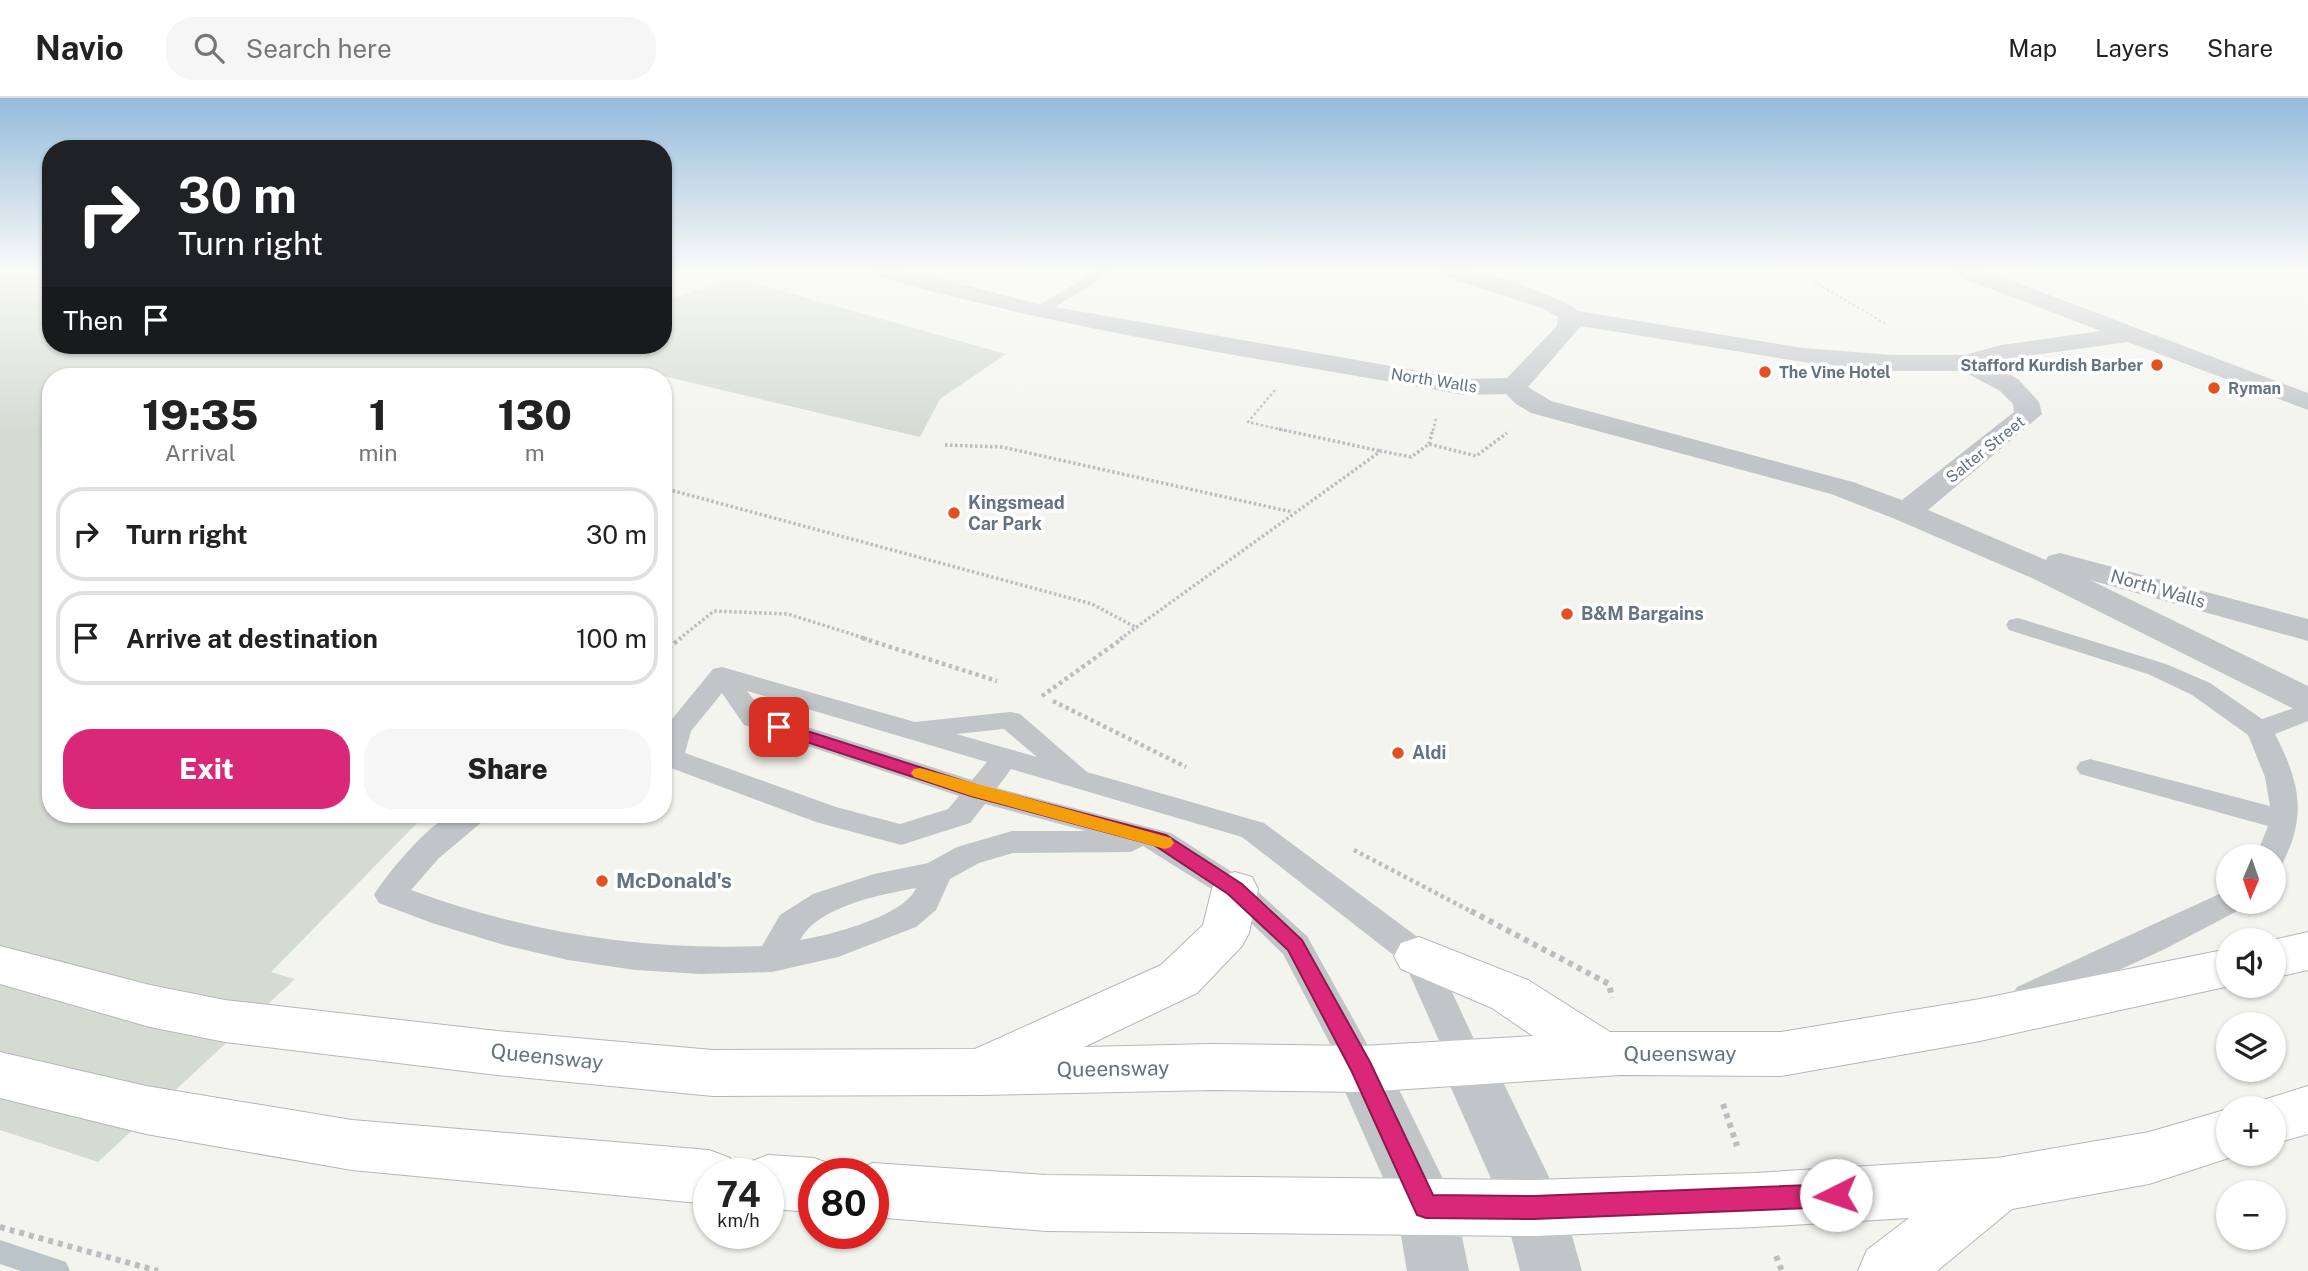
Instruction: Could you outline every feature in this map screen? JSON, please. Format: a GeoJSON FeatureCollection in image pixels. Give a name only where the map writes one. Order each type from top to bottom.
{"type":"FeatureCollection","features":[{"type":"Feature","properties":{"kind":"highway"},"geometry":{"type":"LineString","coordinates":[[979,1072],[1179,979],[1225,933],[1235,889]]}},
{"type":"Feature","properties":{"kind":"highway"},"geometry":{"type":"LineString","coordinates":[[2286,956],[2308,951]]}},
{"type":"Feature","properties":{"kind":"highway"},"geometry":{"type":"LineString","coordinates":[[1419,956],[1510,994],[1603,1055]]}},
{"type":"Feature","properties":{"kind":"highway","name":"Queensway"},"geometry":{"type":"LineString","coordinates":[[0,965],[150,1006],[225,1021],[497,1053],[713,1073],[979,1072],[1213,1067],[1362,1069],[1603,1055],[1781,1054],[1980,1020],[2216,971]]}},
{"type":"Feature","properties":{"kind":"highway"},"geometry":{"type":"LineString","coordinates":[[0,1075],[146,1110],[352,1145],[693,1176]]}},
{"type":"Feature","properties":{"kind":"highway"},"geometry":{"type":"LineString","coordinates":[[2286,1116],[2308,1110]]}},
{"type":"Feature","properties":{"kind":"highway"},"geometry":{"type":"LineString","coordinates":[[889,1191],[1046,1203],[1426,1207],[1534,1208],[1755,1200],[1997,1185],[2149,1157],[2216,1137]]}},
{"type":"Feature","properties":{"kind":"highway"},"geometry":{"type":"LineString","coordinates":[[1889,1271],[1997,1185]]}},
{"type":"Feature","properties":{"kind":"street","name":"North Walls"},"geometry":{"type":"LineString","coordinates":[[1115,325],[1464,387],[1514,386],[1525,399],[1541,407],[1842,488],[1906,512],[2006,555],[2296,690]]}},
{"type":"Feature","properties":{"kind":"street"},"geometry":{"type":"LineString","coordinates":[[1514,386],[1569,325]]}},
{"type":"Feature","properties":{"kind":"street","name":"Salter Street"},"geometry":{"type":"LineString","coordinates":[[1617,325],[1803,355],[1864,361],[1963,363],[1976,366],[2010,385],[2026,402],[2028,414],[1906,512]]}},
{"type":"Feature","properties":{"kind":"street"},"geometry":{"type":"LineString","coordinates":[[2105,325],[2308,402]]}},
{"type":"Feature","properties":{"kind":"street","name":"Salter Street"},"geometry":{"type":"LineString","coordinates":[[1963,363],[2001,352],[2132,335]]}},
{"type":"Feature","properties":{"kind":"street"},"geometry":{"type":"LineString","coordinates":[[2280,391],[2308,386]]}},
{"type":"Feature","properties":{"kind":"street","name":"North Walls"},"geometry":{"type":"LineString","coordinates":[[2006,555],[2119,576],[2308,630]]}},
{"type":"Feature","properties":{"kind":"street"},"geometry":{"type":"LineString","coordinates":[[2296,690],[2257,652],[2267,642],[2308,636]]}},
{"type":"Feature","properties":{"kind":"street"},"geometry":{"type":"LineString","coordinates":[[1467,1063],[1534,1208],[1551,1271]]}},
{"type":"Feature","properties":{"kind":"street"},"geometry":{"type":"LineString","coordinates":[[1362,1069],[1426,1207],[1438,1271]]}},
{"type":"Feature","properties":{"kind":"lane"},"geometry":{"type":"LineString","coordinates":[[2018,625],[2157,669],[2201,690],[2259,730],[2275,762],[2287,799],[2278,844]]}},
{"type":"Feature","properties":{"kind":"lane"},"geometry":{"type":"LineString","coordinates":[[722,675],[1253,830],[1419,956],[1467,1063]]}},
{"type":"Feature","properties":{"kind":"lane"},"geometry":{"type":"LineString","coordinates":[[672,732],[722,675]]}},
{"type":"Feature","properties":{"kind":"lane"},"geometry":{"type":"LineString","coordinates":[[722,675],[754,719],[977,792],[1160,840],[1235,889],[1295,945],[1362,1069]]}},
{"type":"Feature","properties":{"kind":"lane"},"geometry":{"type":"LineString","coordinates":[[2259,730],[2296,690]]}},
{"type":"Feature","properties":{"kind":"lane"},"geometry":{"type":"LineString","coordinates":[[911,730],[1010,720],[1082,780]]}},
{"type":"Feature","properties":{"kind":"lane"},"geometry":{"type":"LineString","coordinates":[[672,758],[827,815],[901,835],[959,816],[1005,758]]}},
{"type":"Feature","properties":{"kind":"lane"},"geometry":{"type":"LineString","coordinates":[[2091,768],[2284,820]]}},
{"type":"Feature","properties":{"kind":"lane"},"geometry":{"type":"LineString","coordinates":[[460,823],[431,845],[407,870],[390,895],[420,908],[496,930],[618,957],[772,959],[813,954],[855,942],[906,917],[925,903],[936,873]]}},
{"type":"Feature","properties":{"kind":"lane"},"geometry":{"type":"LineString","coordinates":[[772,959],[792,924],[824,902],[874,885],[936,873],[968,855],[1012,842],[1160,840]]}},
{"type":"Feature","properties":{"kind":"lane"},"geometry":{"type":"LineString","coordinates":[[1980,1020],[2216,908]]}},
{"type":"Feature","properties":{"kind":"path"},"geometry":{"type":"LineString","coordinates":[[1280,384],[1248,422],[1410,457],[1429,444],[1476,456],[1541,407]]}},
{"type":"Feature","properties":{"kind":"path"},"geometry":{"type":"LineString","coordinates":[[945,445],[1002,447],[1293,513]]}},
{"type":"Feature","properties":{"kind":"path"},"geometry":{"type":"LineString","coordinates":[[1030,692],[1043,696],[1381,451]]}},
{"type":"Feature","properties":{"kind":"path"},"geometry":{"type":"LineString","coordinates":[[672,490],[1092,604],[1137,628]]}},
{"type":"Feature","properties":{"kind":"path"},"geometry":{"type":"LineString","coordinates":[[672,645],[714,611],[789,614],[1004,684]]}},
{"type":"Feature","properties":{"kind":"path"},"geometry":{"type":"LineString","coordinates":[[0,1227],[158,1271]]}},
{"type":"Feature","properties":{"kind":"shaded area"},"geometry":{"type":"Polygon","coordinates":[[[0,325],[42,325],[42,354],[672,354],[672,325],[902,325],[1006,354],[940,399],[920,437],[672,378],[672,368],[42,368],[42,823],[417,823],[271,972],[295,979],[98,1162],[0,1130],[0,325]]]}},
{"type":"Feature","properties":{"kind":"waterway"},"geometry":{"type":"LineString","coordinates":[[0,1252],[57,1271]]}},
{"type":"Feature","properties":{"kind":"slow traffic"},"geometry":{"type":"LineString","coordinates":[[920,773],[977,792],[1165,843]]}},
{"type":"Feature","properties":{"kind":"place","name":"Stafford Kurdish Barber"},"geometry":{"type":"Point","coordinates":[2157,365]}},
{"type":"Feature","properties":{"kind":"place","name":"The Vine Hotel"},"geometry":{"type":"Point","coordinates":[1765,372]}},
{"type":"Feature","properties":{"kind":"place","name":"Ryman"},"geometry":{"type":"Point","coordinates":[2214,388]}},
{"type":"Feature","properties":{"kind":"place","name":"Kingsmead Car Park"},"geometry":{"type":"Point","coordinates":[954,513]}},
{"type":"Feature","properties":{"kind":"place","name":"B&M Bargains"},"geometry":{"type":"Point","coordinates":[1567,614]}},
{"type":"Feature","properties":{"kind":"place","name":"Aldi"},"geometry":{"type":"Point","coordinates":[1398,753]}},
{"type":"Feature","properties":{"kind":"place","name":"McDonald's"},"geometry":{"type":"Point","coordinates":[602,881]}},
{"type":"Feature","properties":{"kind":"route"},"geometry":{"type":"LineString","coordinates":[[779,727],[977,792],[1160,840],[1235,889],[1295,945],[1362,1069],[1426,1207],[1534,1208],[1836,1195]]}}]}
